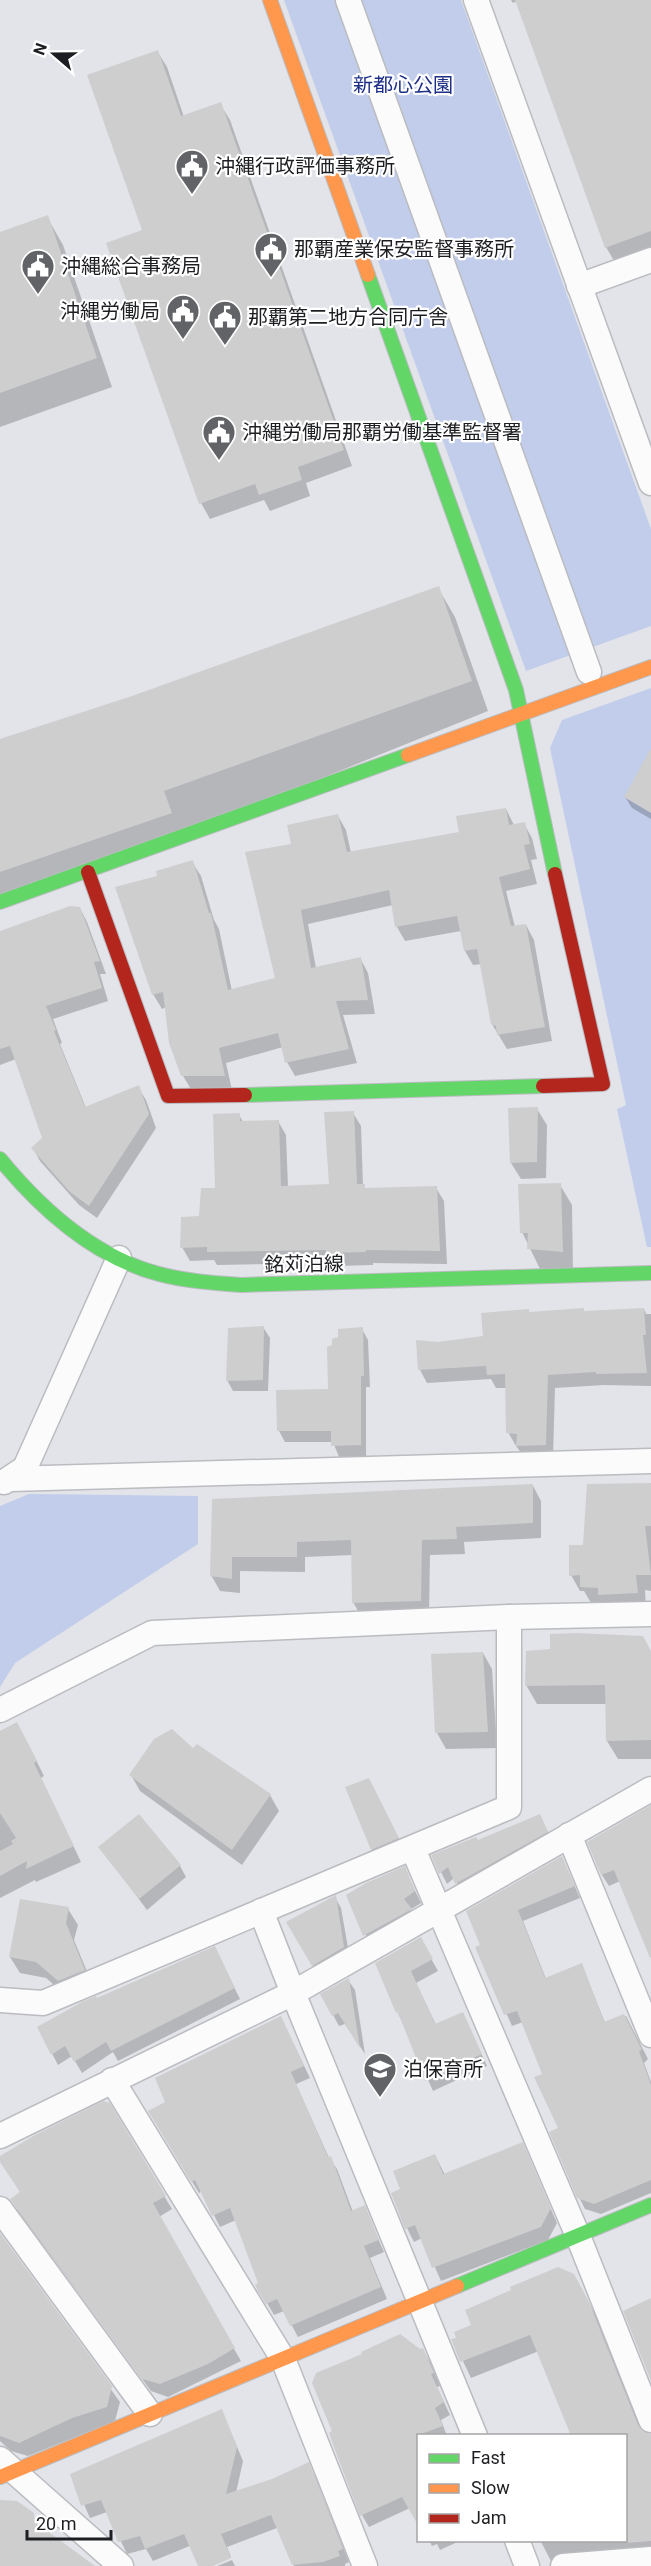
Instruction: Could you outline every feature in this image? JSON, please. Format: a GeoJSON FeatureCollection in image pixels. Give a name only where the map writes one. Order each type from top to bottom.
{"type":"FeatureCollection","features":[{"type":"Feature","properties":{"kind":"street"},"geometry":{"type":"LineString","coordinates":[[88,872],[168,1096],[603,1084],[516,690],[270,0]]}},
{"type":"Feature","properties":{"kind":"street"},"geometry":{"type":"LineString","coordinates":[[348,0],[589,672]]}},
{"type":"Feature","properties":{"kind":"street"},"geometry":{"type":"LineString","coordinates":[[476,0],[651,483]]}},
{"type":"Feature","properties":{"kind":"street"},"geometry":{"type":"LineString","coordinates":[[579,286],[651,260]]}},
{"type":"Feature","properties":{"kind":"street"},"geometry":{"type":"LineString","coordinates":[[0,902],[88,872],[521,712],[651,667]]}},
{"type":"Feature","properties":{"kind":"street","name":"銘苅泊線"},"geometry":{"type":"LineString","coordinates":[[0,1159],[17,1182],[71,1231],[119,1258],[146,1270],[177,1278],[241,1285],[651,1273]]}},
{"type":"Feature","properties":{"kind":"street"},"geometry":{"type":"LineString","coordinates":[[5,1482],[25,1468],[119,1258]]}},
{"type":"Feature","properties":{"kind":"street"},"geometry":{"type":"LineString","coordinates":[[5,1482],[651,1461]]}},
{"type":"Feature","properties":{"kind":"street"},"geometry":{"type":"LineString","coordinates":[[0,1710],[152,1633],[509,1617],[651,1614]]}},
{"type":"Feature","properties":{"kind":"street"},"geometry":{"type":"LineString","coordinates":[[0,2000],[43,2003],[509,1807],[509,1617]]}},
{"type":"Feature","properties":{"kind":"street"},"geometry":{"type":"LineString","coordinates":[[0,2136],[292,1993],[651,1789]]}},
{"type":"Feature","properties":{"kind":"street"},"geometry":{"type":"LineString","coordinates":[[569,1835],[651,2035]]}},
{"type":"Feature","properties":{"kind":"street"},"geometry":{"type":"LineString","coordinates":[[413,1849],[578,2236],[651,2420]]}},
{"type":"Feature","properties":{"kind":"street"},"geometry":{"type":"LineString","coordinates":[[261,1911],[292,1993],[474,2434]]}},
{"type":"Feature","properties":{"kind":"street"},"geometry":{"type":"LineString","coordinates":[[112,2080],[283,2359],[365,2566]]}},
{"type":"Feature","properties":{"kind":"street"},"geometry":{"type":"LineString","coordinates":[[121,2566],[5,2469],[150,2414],[651,2205]]}},
{"type":"Feature","properties":{"kind":"street"},"geometry":{"type":"LineString","coordinates":[[0,2209],[150,2414]]}},
{"type":"Feature","properties":{"kind":"street"},"geometry":{"type":"LineString","coordinates":[[517,2542],[526,2566]]}},
{"type":"Feature","properties":{"kind":"street"},"geometry":{"type":"LineString","coordinates":[[563,2566],[651,2559]]}},
{"type":"Feature","properties":{"kind":"green space","name":"新都心公園"},"geometry":{"type":"Polygon","coordinates":[[[284,0],[461,0],[651,529],[651,626],[526,671],[284,0]]]}},
{"type":"Feature","properties":{"kind":"green space"},"geometry":{"type":"Polygon","coordinates":[[[651,688],[651,1247],[647,1247],[617,1109],[626,1105],[550,748],[562,720],[651,688]]]}},
{"type":"Feature","properties":{"kind":"green space"},"geometry":{"type":"Polygon","coordinates":[[[29,1494],[198,1496],[198,1544],[15,1663],[0,1687],[0,1506],[29,1494]]]}},
{"type":"Feature","properties":{"kind":"building"},"geometry":{"type":"Polygon","coordinates":[[[515,0],[651,0],[651,231],[605,248],[515,0]]]}},
{"type":"Feature","properties":{"kind":"building","name":"那覇第二地方合同庁舎"},"geometry":{"type":"Polygon","coordinates":[[[158,50],[181,116],[221,102],[344,450],[298,467],[302,480],[259,495],[255,484],[199,504],[106,243],[142,230],[87,75],[158,50]]]}},
{"type":"Feature","properties":{"kind":"building","name":"沖縄総合事務局"},"geometry":{"type":"Polygon","coordinates":[[[48,215],[97,358],[0,393],[0,232],[48,215]]]}},
{"type":"Feature","properties":{"kind":"building"},"geometry":{"type":"Polygon","coordinates":[[[439,586],[472,681],[164,791],[172,813],[0,872],[0,739],[132,696],[439,586]]]}},
{"type":"Feature","properties":{"kind":"building"},"geometry":{"type":"Polygon","coordinates":[[[651,748],[651,813],[624,797],[651,748]]]}},
{"type":"Feature","properties":{"kind":"building"},"geometry":{"type":"Polygon","coordinates":[[[506,808],[509,825],[525,822],[530,844],[524,845],[530,869],[499,877],[511,926],[526,924],[545,1027],[497,1035],[496,1026],[491,1024],[477,949],[464,951],[457,916],[395,927],[389,890],[301,910],[311,968],[361,957],[368,1000],[336,1001],[349,1049],[285,1063],[278,1033],[219,1048],[225,1076],[181,1076],[169,1043],[163,992],[152,995],[115,887],[157,876],[156,871],[193,860],[209,913],[211,913],[228,990],[275,978],[245,852],[291,844],[287,825],[338,814],[347,852],[459,832],[456,816],[506,808]]]}},
{"type":"Feature","properties":{"kind":"building"},"geometry":{"type":"Polygon","coordinates":[[[70,906],[80,907],[100,961],[94,962],[102,988],[46,1006],[56,1030],[54,1031],[85,1107],[139,1085],[149,1114],[89,1206],[70,1192],[31,1148],[42,1138],[10,1046],[0,1049],[0,931],[70,906]]]}},
{"type":"Feature","properties":{"kind":"building"},"geometry":{"type":"Polygon","coordinates":[[[538,1107],[537,1162],[510,1163],[508,1108],[538,1107]]]}},
{"type":"Feature","properties":{"kind":"building"},"geometry":{"type":"Polygon","coordinates":[[[354,1111],[357,1184],[365,1184],[365,1188],[437,1186],[440,1251],[207,1252],[207,1247],[180,1248],[181,1217],[199,1216],[201,1188],[215,1188],[213,1114],[240,1113],[240,1121],[279,1120],[281,1186],[329,1184],[324,1112],[354,1111]]]}},
{"type":"Feature","properties":{"kind":"building"},"geometry":{"type":"Polygon","coordinates":[[[561,1183],[563,1252],[527,1249],[528,1233],[520,1233],[518,1184],[561,1183]]]}},
{"type":"Feature","properties":{"kind":"building"},"geometry":{"type":"Polygon","coordinates":[[[584,1308],[584,1311],[644,1308],[646,1335],[643,1335],[647,1373],[596,1374],[596,1372],[548,1375],[546,1445],[516,1446],[517,1434],[506,1433],[505,1374],[487,1375],[486,1366],[418,1370],[416,1340],[438,1342],[483,1336],[481,1313],[584,1308]]]}},
{"type":"Feature","properties":{"kind":"building"},"geometry":{"type":"Polygon","coordinates":[[[264,1326],[263,1380],[226,1381],[228,1328],[264,1326]]]}},
{"type":"Feature","properties":{"kind":"building"},"geometry":{"type":"Polygon","coordinates":[[[363,1327],[364,1376],[361,1376],[361,1445],[331,1446],[331,1431],[277,1431],[276,1390],[328,1389],[327,1347],[332,1345],[332,1339],[338,1337],[338,1329],[363,1327]]]}},
{"type":"Feature","properties":{"kind":"building"},"geometry":{"type":"Polygon","coordinates":[[[651,1483],[651,1526],[645,1526],[651,1575],[636,1575],[638,1593],[598,1595],[598,1588],[580,1587],[580,1575],[569,1576],[569,1545],[583,1545],[587,1484],[651,1483]]]}},
{"type":"Feature","properties":{"kind":"building"},"geometry":{"type":"Polygon","coordinates":[[[533,1484],[533,1523],[456,1527],[457,1539],[422,1540],[421,1601],[352,1603],[351,1540],[297,1542],[297,1557],[232,1557],[232,1579],[210,1576],[212,1499],[533,1484]]]}},
{"type":"Feature","properties":{"kind":"building"},"geometry":{"type":"Polygon","coordinates":[[[550,1634],[643,1636],[651,1651],[651,1740],[606,1741],[605,1685],[525,1686],[526,1651],[550,1649],[550,1634]]]}},
{"type":"Feature","properties":{"kind":"building"},"geometry":{"type":"Polygon","coordinates":[[[483,1652],[488,1732],[435,1733],[431,1654],[483,1652]]]}},
{"type":"Feature","properties":{"kind":"building"},"geometry":{"type":"Polygon","coordinates":[[[17,1722],[37,1761],[34,1763],[74,1846],[26,1869],[27,1861],[0,1876],[0,1851],[13,1844],[11,1841],[16,1838],[0,1813],[0,1731],[17,1722]]]}},
{"type":"Feature","properties":{"kind":"building"},"geometry":{"type":"Polygon","coordinates":[[[172,1729],[193,1748],[197,1744],[271,1794],[232,1850],[129,1775],[154,1739],[172,1729]]]}},
{"type":"Feature","properties":{"kind":"building"},"geometry":{"type":"Polygon","coordinates":[[[369,1778],[399,1838],[371,1850],[345,1787],[369,1778]]]}},
{"type":"Feature","properties":{"kind":"building"},"geometry":{"type":"Polygon","coordinates":[[[651,1805],[650,1958],[614,1870],[601,1875],[587,1842],[651,1805]]]}},
{"type":"Feature","properties":{"kind":"building"},"geometry":{"type":"Polygon","coordinates":[[[139,1814],[181,1865],[139,1899],[98,1847],[139,1814]]]}},
{"type":"Feature","properties":{"kind":"building"},"geometry":{"type":"Polygon","coordinates":[[[540,1814],[548,1832],[455,1884],[448,1867],[439,1874],[431,1855],[476,1837],[478,1840],[540,1814]]]}},
{"type":"Feature","properties":{"kind":"building"},"geometry":{"type":"Polygon","coordinates":[[[562,1856],[575,1886],[518,1910],[545,1978],[582,1963],[604,2022],[624,2014],[642,2050],[639,2051],[651,2085],[651,2180],[594,2204],[577,2198],[549,2132],[558,2128],[534,2077],[542,2074],[517,2011],[504,2015],[475,1947],[480,1945],[466,1911],[562,1856]]]}},
{"type":"Feature","properties":{"kind":"building"},"geometry":{"type":"Polygon","coordinates":[[[405,1866],[415,1891],[404,1899],[412,1909],[363,1936],[346,1895],[366,1883],[405,1866]]]}},
{"type":"Feature","properties":{"kind":"building"},"geometry":{"type":"Polygon","coordinates":[[[336,1895],[344,1947],[312,1966],[286,1922],[336,1895]]]}},
{"type":"Feature","properties":{"kind":"building"},"geometry":{"type":"Polygon","coordinates":[[[20,1899],[69,1907],[66,1923],[85,1970],[58,1981],[36,1962],[9,1957],[20,1899]]]}},
{"type":"Feature","properties":{"kind":"building"},"geometry":{"type":"Polygon","coordinates":[[[421,1937],[433,1959],[411,1971],[435,2024],[463,2012],[482,2054],[425,2081],[398,2012],[396,2013],[375,1963],[421,1937]]]}},
{"type":"Feature","properties":{"kind":"building"},"geometry":{"type":"Polygon","coordinates":[[[215,1946],[235,1988],[111,2051],[106,2042],[74,2062],[65,2046],[51,2055],[37,2027],[82,2002],[96,1996],[97,1998],[215,1946]]]}},
{"type":"Feature","properties":{"kind":"building"},"geometry":{"type":"Polygon","coordinates":[[[349,1978],[360,2048],[338,2013],[332,2016],[320,1994],[349,1978]]]}},
{"type":"Feature","properties":{"kind":"building"},"geometry":{"type":"Polygon","coordinates":[[[281,2016],[304,2066],[291,2072],[328,2157],[331,2156],[351,2211],[365,2205],[379,2240],[364,2246],[381,2287],[290,2326],[277,2299],[266,2304],[257,2290],[255,2284],[258,2283],[230,2208],[212,2216],[195,2180],[191,2182],[148,2111],[165,2102],[155,2078],[281,2016]]]}},
{"type":"Feature","properties":{"kind":"building"},"geometry":{"type":"Polygon","coordinates":[[[103,2101],[110,2103],[166,2196],[153,2203],[235,2348],[208,2364],[160,2384],[142,2379],[10,2199],[20,2192],[0,2162],[0,2156],[35,2135],[103,2101]]]}},
{"type":"Feature","properties":{"kind":"building"},"geometry":{"type":"Polygon","coordinates":[[[523,2142],[551,2208],[541,2227],[432,2268],[415,2225],[405,2229],[391,2193],[400,2189],[393,2171],[435,2154],[443,2174],[523,2142]]]}},
{"type":"Feature","properties":{"kind":"building"},"geometry":{"type":"Polygon","coordinates":[[[0,2233],[112,2386],[107,2407],[72,2418],[19,2443],[0,2436],[0,2233]]]}},
{"type":"Feature","properties":{"kind":"building"},"geometry":{"type":"Polygon","coordinates":[[[558,2267],[574,2274],[589,2302],[638,2425],[643,2431],[651,2434],[651,2541],[626,2543],[627,2434],[570,2434],[530,2335],[460,2362],[451,2339],[456,2338],[454,2332],[471,2325],[465,2310],[511,2290],[510,2287],[558,2267]]]}},
{"type":"Feature","properties":{"kind":"building"},"geometry":{"type":"Polygon","coordinates":[[[651,2298],[651,2381],[623,2311],[651,2298]]]}},
{"type":"Feature","properties":{"kind":"building"},"geometry":{"type":"Polygon","coordinates":[[[400,2334],[420,2349],[423,2348],[434,2373],[431,2374],[444,2402],[435,2408],[443,2426],[417,2434],[417,2523],[402,2497],[360,2516],[329,2433],[332,2431],[312,2383],[316,2373],[362,2354],[361,2352],[400,2334]]]}},
{"type":"Feature","properties":{"kind":"building"},"geometry":{"type":"Polygon","coordinates":[[[222,2409],[237,2447],[226,2494],[272,2479],[309,2462],[343,2549],[338,2551],[340,2556],[323,2562],[292,2565],[271,2515],[221,2534],[231,2558],[213,2566],[198,2566],[184,2534],[145,2549],[140,2536],[118,2542],[101,2500],[81,2506],[70,2474],[222,2409]]]}},
{"type":"Feature","properties":{"kind":"building"},"geometry":{"type":"Polygon","coordinates":[[[0,2500],[17,2501],[34,2513],[35,2522],[95,2566],[0,2566],[0,2500]]]}},
{"type":"Feature","properties":{"kind":"traffic: fast"},"geometry":{"type":"LineString","coordinates":[[368,275],[516,690],[555,874]]}},
{"type":"Feature","properties":{"kind":"traffic: fast"},"geometry":{"type":"LineString","coordinates":[[0,902],[408,755]]}},
{"type":"Feature","properties":{"kind":"traffic: fast"},"geometry":{"type":"LineString","coordinates":[[245,1095],[543,1086]]}},
{"type":"Feature","properties":{"kind":"traffic: fast"},"geometry":{"type":"LineString","coordinates":[[0,1159],[51,1213],[91,1243],[135,1266],[179,1278],[241,1285],[651,1273]]}},
{"type":"Feature","properties":{"kind":"traffic: fast"},"geometry":{"type":"LineString","coordinates":[[457,2286],[651,2205]]}},
{"type":"Feature","properties":{"kind":"traffic: slow"},"geometry":{"type":"LineString","coordinates":[[270,0],[368,275]]}},
{"type":"Feature","properties":{"kind":"traffic: slow"},"geometry":{"type":"LineString","coordinates":[[408,755],[651,667]]}},
{"type":"Feature","properties":{"kind":"traffic: slow"},"geometry":{"type":"LineString","coordinates":[[0,2477],[457,2286]]}},
{"type":"Feature","properties":{"kind":"traffic: jam"},"geometry":{"type":"LineString","coordinates":[[88,872],[168,1096],[245,1095]]}},
{"type":"Feature","properties":{"kind":"traffic: jam"},"geometry":{"type":"LineString","coordinates":[[543,1086],[603,1084],[555,874]]}},
{"type":"Feature","properties":{"kind":"place","name":"沖縄行政評価事務所"},"geometry":{"type":"Point","coordinates":[192,195]}},
{"type":"Feature","properties":{"kind":"place","name":"那覇産業保安監督事務所"},"geometry":{"type":"Point","coordinates":[271,278]}},
{"type":"Feature","properties":{"kind":"place","name":"沖縄総合事務局"},"geometry":{"type":"Point","coordinates":[38,295]}},
{"type":"Feature","properties":{"kind":"place","name":"沖縄労働局"},"geometry":{"type":"Point","coordinates":[183,340]}},
{"type":"Feature","properties":{"kind":"place","name":"那覇第二地方合同庁舎"},"geometry":{"type":"Point","coordinates":[225,346]}},
{"type":"Feature","properties":{"kind":"place","name":"沖縄労働局那覇労働基準監督署"},"geometry":{"type":"Point","coordinates":[219,461]}},
{"type":"Feature","properties":{"kind":"place","name":"泊保育所"},"geometry":{"type":"Point","coordinates":[380,2098]}}]}
